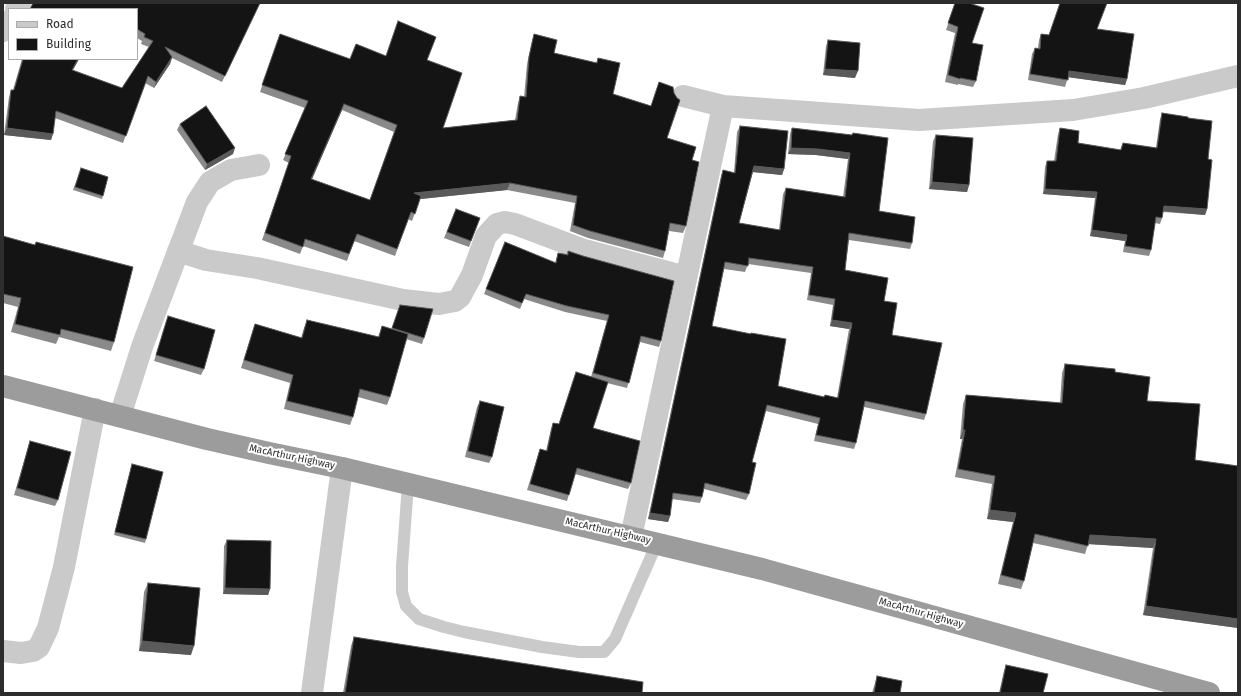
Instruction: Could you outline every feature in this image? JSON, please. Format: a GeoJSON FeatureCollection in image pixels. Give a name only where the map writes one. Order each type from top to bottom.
{"type":"FeatureCollection","features":[{"type":"Feature","properties":{"kind":"highway","name":"MacArthur Highway"},"geometry":{"type":"LineString","coordinates":[[3,386],[269,453],[342,468],[762,569],[1209,693]]}},
{"type":"Feature","properties":{"kind":"street"},"geometry":{"type":"LineString","coordinates":[[683,96],[723,106],[919,120],[1073,110],[1144,98],[1238,76]]}},
{"type":"Feature","properties":{"kind":"street"},"geometry":{"type":"LineString","coordinates":[[631,537],[723,106]]}},
{"type":"Feature","properties":{"kind":"street"},"geometry":{"type":"LineString","coordinates":[[120,416],[143,344],[197,202],[210,182],[231,170],[259,165]]}},
{"type":"Feature","properties":{"kind":"street"},"geometry":{"type":"LineString","coordinates":[[178,251],[206,260],[257,268],[403,300],[439,304],[455,301],[460,297],[472,275],[486,236],[497,224],[504,222],[515,224],[584,250],[686,277]]}},
{"type":"Feature","properties":{"kind":"street"},"geometry":{"type":"LineString","coordinates":[[3,651],[21,653],[33,651],[39,646],[48,628],[64,567],[95,409]]}},
{"type":"Feature","properties":{"kind":"street"},"geometry":{"type":"LineString","coordinates":[[312,693],[342,468]]}},
{"type":"Feature","properties":{"kind":"lane"},"geometry":{"type":"LineString","coordinates":[[408,484],[402,566],[402,592],[406,606],[419,619],[444,628],[542,647],[579,652],[604,652],[615,639],[657,543]]}},
{"type":"Feature","properties":{"kind":"building"},"geometry":{"type":"Polygon","coordinates":[[[33,3],[260,3],[225,76],[165,47],[172,57],[156,82],[148,76],[126,136],[56,111],[53,134],[7,128],[11,90],[14,90],[23,60],[77,60],[72,70],[122,88],[153,41],[144,37],[145,34],[138,30],[138,8],[30,8],[33,3]]]}},
{"type":"Feature","properties":{"kind":"building"},"geometry":{"type":"Polygon","coordinates":[[[955,3],[969,3],[984,8],[972,43],[983,45],[976,81],[960,79],[948,75],[958,27],[948,23],[955,3]]]}},
{"type":"Feature","properties":{"kind":"building"},"geometry":{"type":"Polygon","coordinates":[[[1060,3],[1107,3],[1097,29],[1134,34],[1127,79],[1069,71],[1068,80],[1030,74],[1035,48],[1040,49],[1041,34],[1049,35],[1060,3]]]}},
{"type":"Feature","properties":{"kind":"building"},"geometry":{"type":"Polygon","coordinates":[[[398,21],[436,37],[427,60],[462,73],[443,128],[517,120],[520,96],[526,97],[529,57],[534,34],[557,40],[554,53],[597,63],[598,58],[620,63],[613,94],[651,106],[659,82],[673,87],[674,93],[680,100],[667,138],[696,147],[692,160],[699,162],[686,226],[670,223],[665,251],[573,225],[577,196],[510,183],[414,193],[421,196],[415,214],[411,212],[397,249],[357,234],[349,254],[305,239],[303,247],[265,233],[291,156],[285,154],[308,101],[262,85],[280,34],[350,59],[356,44],[386,56],[398,21]],[[344,104],[311,179],[370,200],[397,125],[344,104]]]}},
{"type":"Feature","properties":{"kind":"building"},"geometry":{"type":"Polygon","coordinates":[[[828,40],[860,43],[858,71],[825,69],[828,40]]]}},
{"type":"Feature","properties":{"kind":"building"},"geometry":{"type":"Polygon","coordinates":[[[206,106],[235,148],[207,164],[180,124],[206,106]]]}},
{"type":"Feature","properties":{"kind":"building"},"geometry":{"type":"Polygon","coordinates":[[[1162,113],[1212,121],[1208,159],[1212,160],[1207,209],[1164,206],[1162,218],[1156,217],[1151,250],[1125,246],[1127,235],[1092,230],[1097,192],[1045,189],[1047,161],[1056,161],[1060,128],[1079,131],[1078,143],[1121,150],[1123,143],[1157,148],[1162,113]]]}},
{"type":"Feature","properties":{"kind":"building"},"geometry":{"type":"Polygon","coordinates":[[[740,126],[788,131],[784,169],[754,166],[739,223],[780,230],[786,188],[845,197],[850,153],[818,149],[791,148],[792,128],[852,135],[853,133],[888,138],[879,211],[915,217],[912,243],[849,233],[845,270],[888,278],[884,301],[897,303],[892,335],[942,343],[926,414],[865,401],[856,443],[816,435],[820,418],[767,405],[752,462],[756,463],[749,494],[705,483],[702,497],[673,493],[670,516],[650,513],[723,170],[735,173],[740,126]],[[749,258],[748,266],[725,262],[712,326],[786,339],[778,386],[824,397],[825,395],[838,398],[852,323],[832,320],[835,299],[809,295],[813,267],[749,258]]]}},
{"type":"Feature","properties":{"kind":"building"},"geometry":{"type":"Polygon","coordinates":[[[936,135],[973,138],[969,185],[932,182],[936,135]]]}},
{"type":"Feature","properties":{"kind":"building"},"geometry":{"type":"Polygon","coordinates":[[[81,168],[108,177],[103,196],[75,187],[81,168]]]}},
{"type":"Feature","properties":{"kind":"building"},"geometry":{"type":"Polygon","coordinates":[[[456,209],[480,218],[471,241],[447,232],[456,209]]]}},
{"type":"Feature","properties":{"kind":"building"},"geometry":{"type":"Polygon","coordinates":[[[3,236],[35,245],[36,242],[133,267],[114,342],[61,329],[60,335],[15,324],[21,298],[3,294],[3,236]]]}},
{"type":"Feature","properties":{"kind":"building"},"geometry":{"type":"Polygon","coordinates":[[[505,242],[556,263],[558,253],[568,255],[568,251],[674,281],[661,341],[641,336],[629,383],[593,373],[609,315],[567,306],[526,294],[522,303],[486,289],[505,242]]]}},
{"type":"Feature","properties":{"kind":"building"},"geometry":{"type":"Polygon","coordinates":[[[400,305],[433,309],[424,338],[392,328],[400,305]]]}},
{"type":"Feature","properties":{"kind":"building"},"geometry":{"type":"Polygon","coordinates":[[[168,316],[215,330],[204,369],[156,355],[168,316]]]}},
{"type":"Feature","properties":{"kind":"building"},"geometry":{"type":"Polygon","coordinates":[[[307,320],[379,337],[382,326],[408,334],[390,397],[360,389],[353,417],[287,401],[293,375],[244,360],[255,324],[302,338],[307,320]]]}},
{"type":"Feature","properties":{"kind":"building"},"geometry":{"type":"Polygon","coordinates":[[[1065,364],[1115,369],[1115,372],[1150,377],[1147,401],[1200,404],[1195,460],[1238,466],[1238,619],[1146,606],[1156,539],[1090,535],[1088,546],[1035,534],[1024,581],[1001,575],[1016,513],[990,510],[995,476],[958,469],[965,430],[963,430],[966,395],[1062,403],[1065,364]]]}},
{"type":"Feature","properties":{"kind":"building"},"geometry":{"type":"Polygon","coordinates":[[[576,372],[608,382],[593,428],[640,441],[631,483],[577,468],[569,495],[530,484],[540,449],[547,451],[553,423],[559,424],[576,372]]]}},
{"type":"Feature","properties":{"kind":"building"},"geometry":{"type":"Polygon","coordinates":[[[480,401],[504,407],[492,457],[468,451],[480,401]]]}},
{"type":"Feature","properties":{"kind":"building"},"geometry":{"type":"Polygon","coordinates":[[[30,441],[71,452],[58,500],[17,488],[30,441]]]}},
{"type":"Feature","properties":{"kind":"building"},"geometry":{"type":"Polygon","coordinates":[[[132,464],[163,472],[146,539],[115,532],[132,464]]]}},
{"type":"Feature","properties":{"kind":"building"},"geometry":{"type":"Polygon","coordinates":[[[227,540],[271,541],[270,589],[225,588],[227,540]]]}},
{"type":"Feature","properties":{"kind":"building"},"geometry":{"type":"Polygon","coordinates":[[[148,583],[200,588],[194,646],[142,641],[148,583]]]}},
{"type":"Feature","properties":{"kind":"building"},"geometry":{"type":"Polygon","coordinates":[[[354,637],[643,682],[642,693],[345,693],[354,637]]]}},
{"type":"Feature","properties":{"kind":"building"},"geometry":{"type":"Polygon","coordinates":[[[1006,665],[1048,674],[1043,693],[1000,693],[1006,665]]]}},
{"type":"Feature","properties":{"kind":"building"},"geometry":{"type":"Polygon","coordinates":[[[877,676],[902,681],[900,693],[874,693],[877,676]]]}}]}
